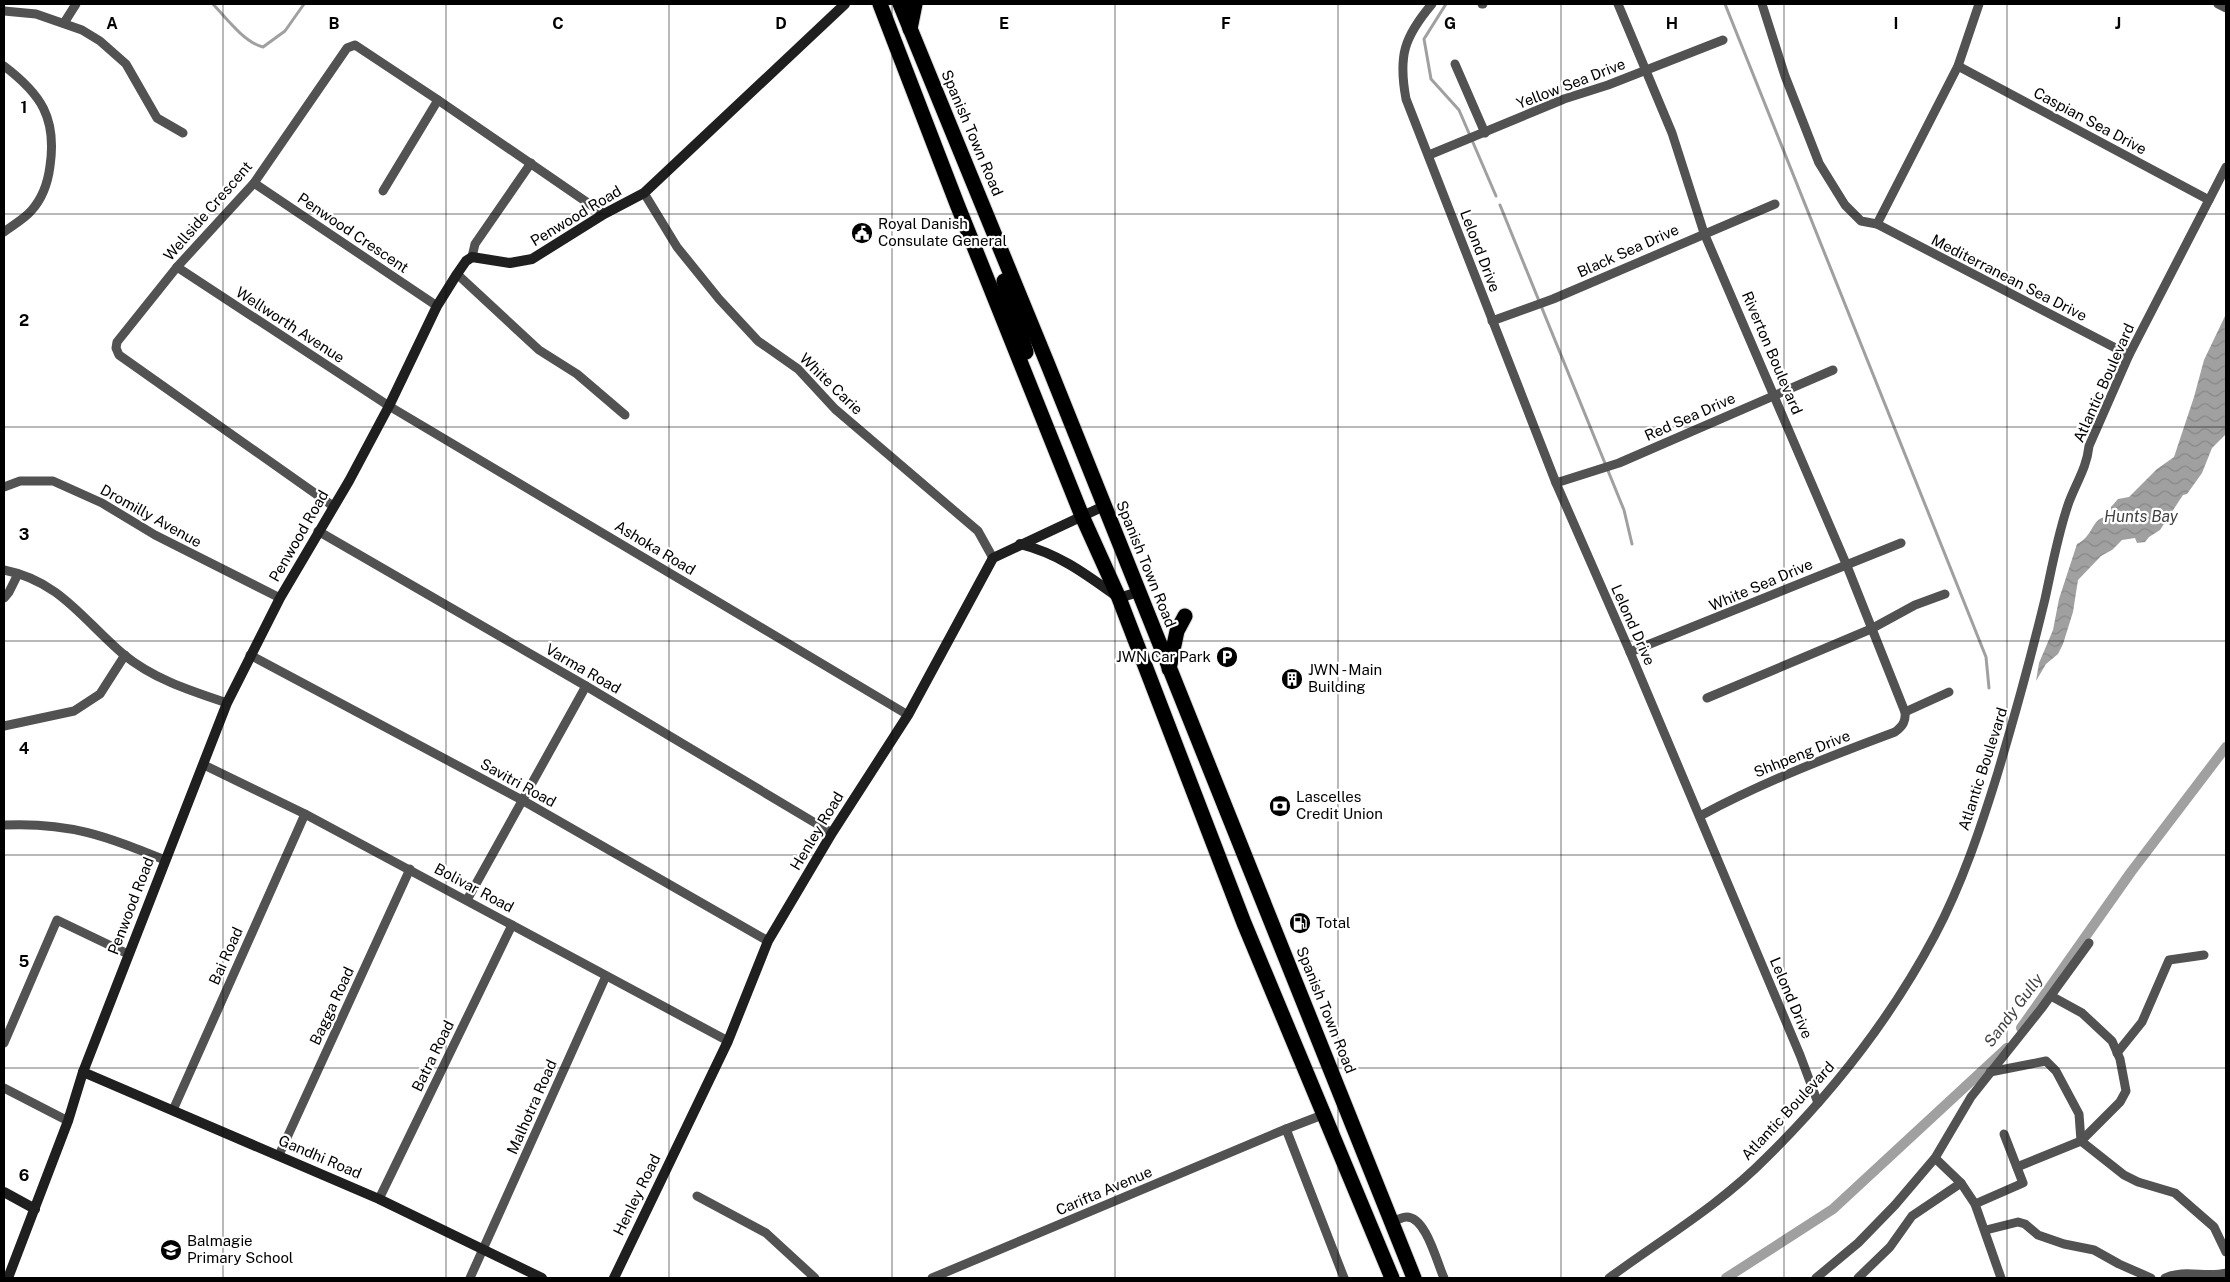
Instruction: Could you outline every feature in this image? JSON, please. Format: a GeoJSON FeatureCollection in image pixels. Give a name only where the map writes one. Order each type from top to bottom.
{"type":"FeatureCollection","features":[{"type":"Feature","properties":{"kind":"highway"},"geometry":{"type":"LineString","coordinates":[[880,4],[956,204],[1082,516],[1119,598],[1244,923],[1392,1278]]}},
{"type":"Feature","properties":{"kind":"highway","name":"Spanish Town Road"},"geometry":{"type":"LineString","coordinates":[[900,4],[986,213],[1414,1278]]}},
{"type":"Feature","properties":{"kind":"highway"},"geometry":{"type":"LineString","coordinates":[[910,31],[915,4]]}},
{"type":"Feature","properties":{"kind":"highway"},"geometry":{"type":"LineString","coordinates":[[986,213],[984,221],[1027,355],[1026,359],[1021,363]]}},
{"type":"Feature","properties":{"kind":"highway"},"geometry":{"type":"LineString","coordinates":[[1169,670],[1176,631],[1185,616]]}},
{"type":"Feature","properties":{"kind":"highway"},"geometry":{"type":"LineString","coordinates":[[1244,923],[1267,912]]}},
{"type":"Feature","properties":{"kind":"street"},"geometry":{"type":"LineString","coordinates":[[64,23],[76,4]]}},
{"type":"Feature","properties":{"kind":"street","name":"Penwood Road"},"geometry":{"type":"LineString","coordinates":[[8,1278],[68,1121],[83,1072],[227,703],[280,598],[349,481],[389,406],[437,306],[457,274],[466,261],[472,257],[516,263],[532,260],[604,214],[644,194],[845,4]]}},
{"type":"Feature","properties":{"kind":"street","name":"Lelond Drive"},"geometry":{"type":"LineString","coordinates":[[1432,4],[1408,39],[1404,51],[1402,77],[1406,99],[1556,483],[1700,816],[1800,1055],[1818,1103]]}},
{"type":"Feature","properties":{"kind":"street","name":"Riverton Boulevard"},"geometry":{"type":"LineString","coordinates":[[1618,4],[1672,133],[1704,233],[1847,566],[1905,712]]}},
{"type":"Feature","properties":{"kind":"street","name":"Mediterranean Sea Drive"},"geometry":{"type":"LineString","coordinates":[[1762,4],[1785,76],[1819,163],[1845,205],[1861,221],[1877,224],[2129,356]]}},
{"type":"Feature","properties":{"kind":"street"},"geometry":{"type":"LineString","coordinates":[[1877,224],[1958,66],[1979,4]]}},
{"type":"Feature","properties":{"kind":"street"},"geometry":{"type":"LineString","coordinates":[[2218,4],[2226,8]]}},
{"type":"Feature","properties":{"kind":"street"},"geometry":{"type":"LineString","coordinates":[[4,11],[36,14],[82,30],[115,53],[126,64],[157,118],[183,133]]}},
{"type":"Feature","properties":{"kind":"street","name":"Yellow Sea Drive"},"geometry":{"type":"LineString","coordinates":[[1429,155],[1564,99],[1723,40]]}},
{"type":"Feature","properties":{"kind":"street","name":"Wellside Crescent"},"geometry":{"type":"LineString","coordinates":[[333,506],[119,355],[116,348],[117,342],[176,268],[254,183],[347,48],[350,45],[355,45],[604,214]]}},
{"type":"Feature","properties":{"kind":"street"},"geometry":{"type":"LineString","coordinates":[[1455,64],[1485,133]]}},
{"type":"Feature","properties":{"kind":"street"},"geometry":{"type":"LineString","coordinates":[[4,66],[24,84],[42,105],[51,125],[53,150],[50,174],[41,197],[30,212],[4,232]]}},
{"type":"Feature","properties":{"kind":"street","name":"Caspian Sea Drive"},"geometry":{"type":"LineString","coordinates":[[1958,66],[2209,200]]}},
{"type":"Feature","properties":{"kind":"street"},"geometry":{"type":"LineString","coordinates":[[383,191],[438,100]]}},
{"type":"Feature","properties":{"kind":"street"},"geometry":{"type":"LineString","coordinates":[[472,257],[475,244],[531,163]]}},
{"type":"Feature","properties":{"kind":"street","name":"Atlantic Boulevard"},"geometry":{"type":"LineString","coordinates":[[1609,1278],[1652,1246],[1709,1209],[1766,1158],[1818,1103],[1868,1043],[1892,1008],[1936,933],[1963,872],[1985,812],[2027,678],[2069,503],[2088,460],[2089,446],[2129,356],[2226,167]]}},
{"type":"Feature","properties":{"kind":"street","name":"Penwood Crescent"},"geometry":{"type":"LineString","coordinates":[[254,183],[437,306]]}},
{"type":"Feature","properties":{"kind":"street","name":"White Carie"},"geometry":{"type":"LineString","coordinates":[[644,194],[677,247],[725,306],[758,341],[798,369],[835,409],[978,531],[993,558]]}},
{"type":"Feature","properties":{"kind":"street","name":"Black Sea Drive"},"geometry":{"type":"LineString","coordinates":[[1492,321],[1549,300],[1775,204]]}},
{"type":"Feature","properties":{"kind":"street","name":"Wellworth Avenue"},"geometry":{"type":"LineString","coordinates":[[176,268],[389,406]]}},
{"type":"Feature","properties":{"kind":"street"},"geometry":{"type":"LineString","coordinates":[[457,274],[539,350],[577,374],[625,414]]}},
{"type":"Feature","properties":{"kind":"street","name":"Red Sea Drive"},"geometry":{"type":"LineString","coordinates":[[1556,483],[1602,470],[1833,370]]}},
{"type":"Feature","properties":{"kind":"street","name":"Ashoka Road"},"geometry":{"type":"LineString","coordinates":[[389,406],[908,714]]}},
{"type":"Feature","properties":{"kind":"street","name":"Dromilly Avenue"},"geometry":{"type":"LineString","coordinates":[[4,487],[20,481],[53,481],[102,503],[155,535],[280,598]]}},
{"type":"Feature","properties":{"kind":"street"},"geometry":{"type":"LineString","coordinates":[[993,558],[1104,506]]}},
{"type":"Feature","properties":{"kind":"street","name":"Varma Road"},"geometry":{"type":"LineString","coordinates":[[318,531],[586,686],[832,833]]}},
{"type":"Feature","properties":{"kind":"street","name":"White Sea Drive"},"geometry":{"type":"LineString","coordinates":[[1630,652],[1901,543]]}},
{"type":"Feature","properties":{"kind":"street"},"geometry":{"type":"LineString","coordinates":[[1020,544],[1043,550],[1065,561],[1119,598],[1138,592]]}},
{"type":"Feature","properties":{"kind":"street","name":"Henley Road"},"geometry":{"type":"LineString","coordinates":[[614,1278],[728,1041],[768,942],[832,833],[908,714],[993,558]]}},
{"type":"Feature","properties":{"kind":"street"},"geometry":{"type":"LineString","coordinates":[[4,570],[38,580],[56,590],[125,655],[158,676],[180,687],[227,703]]}},
{"type":"Feature","properties":{"kind":"street"},"geometry":{"type":"LineString","coordinates":[[4,598],[10,592],[18,574]]}},
{"type":"Feature","properties":{"kind":"street"},"geometry":{"type":"LineString","coordinates":[[1707,698],[1871,629],[1915,605],[1945,594]]}},
{"type":"Feature","properties":{"kind":"street"},"geometry":{"type":"LineString","coordinates":[[4,726],[74,711],[100,694],[125,655]]}},
{"type":"Feature","properties":{"kind":"street","name":"Savitri Road"},"geometry":{"type":"LineString","coordinates":[[250,655],[522,800],[768,942]]}},
{"type":"Feature","properties":{"kind":"street"},"geometry":{"type":"LineString","coordinates":[[467,900],[586,686]]}},
{"type":"Feature","properties":{"kind":"street"},"geometry":{"type":"LineString","coordinates":[[1905,712],[1949,692]]}},
{"type":"Feature","properties":{"kind":"street","name":"Shhpeng Drive"},"geometry":{"type":"LineString","coordinates":[[1700,816],[1735,796],[1792,771],[1895,732],[1906,719],[1905,712]]}},
{"type":"Feature","properties":{"kind":"street","name":"Bolivar Road"},"geometry":{"type":"LineString","coordinates":[[204,765],[305,814],[410,869],[728,1041]]}},
{"type":"Feature","properties":{"kind":"street","name":"Bai Road"},"geometry":{"type":"LineString","coordinates":[[173,1110],[305,814]]}},
{"type":"Feature","properties":{"kind":"street"},"geometry":{"type":"LineString","coordinates":[[4,825],[34,824],[69,827],[101,835],[165,860]]}},
{"type":"Feature","properties":{"kind":"street","name":"Bagga Road"},"geometry":{"type":"LineString","coordinates":[[278,1155],[410,869]]}},
{"type":"Feature","properties":{"kind":"street"},"geometry":{"type":"LineString","coordinates":[[4,1043],[57,920],[128,954]]}},
{"type":"Feature","properties":{"kind":"street","name":"Batra Road"},"geometry":{"type":"LineString","coordinates":[[380,1199],[512,925]]}},
{"type":"Feature","properties":{"kind":"street"},"geometry":{"type":"LineString","coordinates":[[1816,1278],[1858,1243],[1895,1205],[1935,1158],[1971,1096],[2051,996],[2089,943]]}},
{"type":"Feature","properties":{"kind":"street"},"geometry":{"type":"LineString","coordinates":[[2117,1053],[2142,1022],[2169,960],[2204,955]]}},
{"type":"Feature","properties":{"kind":"street","name":"Malhotra Road"},"geometry":{"type":"LineString","coordinates":[[470,1278],[606,976]]}},
{"type":"Feature","properties":{"kind":"street"},"geometry":{"type":"LineString","coordinates":[[2017,1167],[2081,1140],[2120,1102],[2126,1091],[2117,1053],[2112,1041],[2082,1013],[2051,996]]}},
{"type":"Feature","properties":{"kind":"street"},"geometry":{"type":"LineString","coordinates":[[1990,1072],[2046,1061],[2056,1071],[2079,1114],[2081,1140],[2124,1175],[2138,1182],[2175,1193],[2214,1227],[2226,1252]]}},
{"type":"Feature","properties":{"kind":"street","name":"Gandhi Road"},"geometry":{"type":"LineString","coordinates":[[83,1072],[380,1199],[542,1278]]}},
{"type":"Feature","properties":{"kind":"street"},"geometry":{"type":"LineString","coordinates":[[4,1088],[68,1121]]}},
{"type":"Feature","properties":{"kind":"street","name":"Carifta Avenue"},"geometry":{"type":"LineString","coordinates":[[932,1278],[1325,1114]]}},
{"type":"Feature","properties":{"kind":"street"},"geometry":{"type":"LineString","coordinates":[[1286,1129],[1344,1278]]}},
{"type":"Feature","properties":{"kind":"street"},"geometry":{"type":"LineString","coordinates":[[1975,1204],[2023,1183],[2004,1134]]}},
{"type":"Feature","properties":{"kind":"street"},"geometry":{"type":"LineString","coordinates":[[1935,1158],[1961,1183],[1975,1204],[2002,1278]]}},
{"type":"Feature","properties":{"kind":"street"},"geometry":{"type":"LineString","coordinates":[[1858,1278],[1890,1247],[1912,1216],[1961,1183]]}},
{"type":"Feature","properties":{"kind":"street"},"geometry":{"type":"LineString","coordinates":[[4,1192],[34,1209]]}},
{"type":"Feature","properties":{"kind":"street"},"geometry":{"type":"LineString","coordinates":[[698,1196],[766,1233],[815,1278]]}},
{"type":"Feature","properties":{"kind":"street"},"geometry":{"type":"LineString","coordinates":[[1391,1222],[1407,1217],[1419,1221],[1444,1278]]}},
{"type":"Feature","properties":{"kind":"street"},"geometry":{"type":"LineString","coordinates":[[1986,1230],[2018,1222],[2025,1224],[2038,1234],[2064,1244],[2094,1250],[2119,1264],[2151,1278]]}},
{"type":"Feature","properties":{"kind":"street"},"geometry":{"type":"LineString","coordinates":[[2166,1278],[2181,1273],[2194,1276],[2226,1273]]}},
{"type":"Feature","properties":{"kind":"water","name":"Hunts Bay"},"geometry":{"type":"Polygon","coordinates":[[[2226,314],[2226,434],[2212,448],[2202,473],[2187,494],[2183,495],[2160,530],[2145,542],[2137,543],[2135,538],[2122,540],[2112,550],[2101,556],[2078,580],[2073,612],[2063,644],[2058,654],[2046,664],[2036,681],[2039,663],[2053,630],[2059,599],[2077,544],[2087,536],[2096,522],[2105,517],[2112,517],[2111,507],[2118,499],[2129,497],[2157,469],[2174,457],[2204,360],[2226,314]]]}},
{"type":"Feature","properties":{"kind":"waterway"},"geometry":{"type":"LineString","coordinates":[[213,4],[242,35],[256,45],[263,47],[285,31],[304,4]]}},
{"type":"Feature","properties":{"kind":"waterway"},"geometry":{"type":"LineString","coordinates":[[1446,4],[1424,39],[1431,79],[1459,110],[1496,196]]}},
{"type":"Feature","properties":{"kind":"waterway"},"geometry":{"type":"LineString","coordinates":[[1725,4],[1986,657],[1989,688]]}},
{"type":"Feature","properties":{"kind":"waterway"},"geometry":{"type":"LineString","coordinates":[[1500,205],[1624,510],[1632,544]]}},
{"type":"Feature","properties":{"kind":"waterway","name":"Sandy Gully"},"geometry":{"type":"LineString","coordinates":[[2021,1028],[2131,872],[2226,747]]}},
{"type":"Feature","properties":{"kind":"waterway","name":"Sandy Gully"},"geometry":{"type":"LineString","coordinates":[[1726,1278],[1833,1209],[2007,1048]]}},
{"type":"Feature","properties":{"kind":"place","name":"Royal Danish Consulate General"},"geometry":{"type":"Point","coordinates":[862,233]}},
{"type":"Feature","properties":{"kind":"place","name":"JWN Car Park"},"geometry":{"type":"Point","coordinates":[1227,657]}},
{"type":"Feature","properties":{"kind":"place","name":"JWN - Main Building"},"geometry":{"type":"Point","coordinates":[1292,679]}},
{"type":"Feature","properties":{"kind":"place","name":"Lascelles Credit Union"},"geometry":{"type":"Point","coordinates":[1280,806]}},
{"type":"Feature","properties":{"kind":"place","name":"Total"},"geometry":{"type":"Point","coordinates":[1300,923]}},
{"type":"Feature","properties":{"kind":"place","name":"Balmagie Primary School"},"geometry":{"type":"Point","coordinates":[171,1250]}}]}
